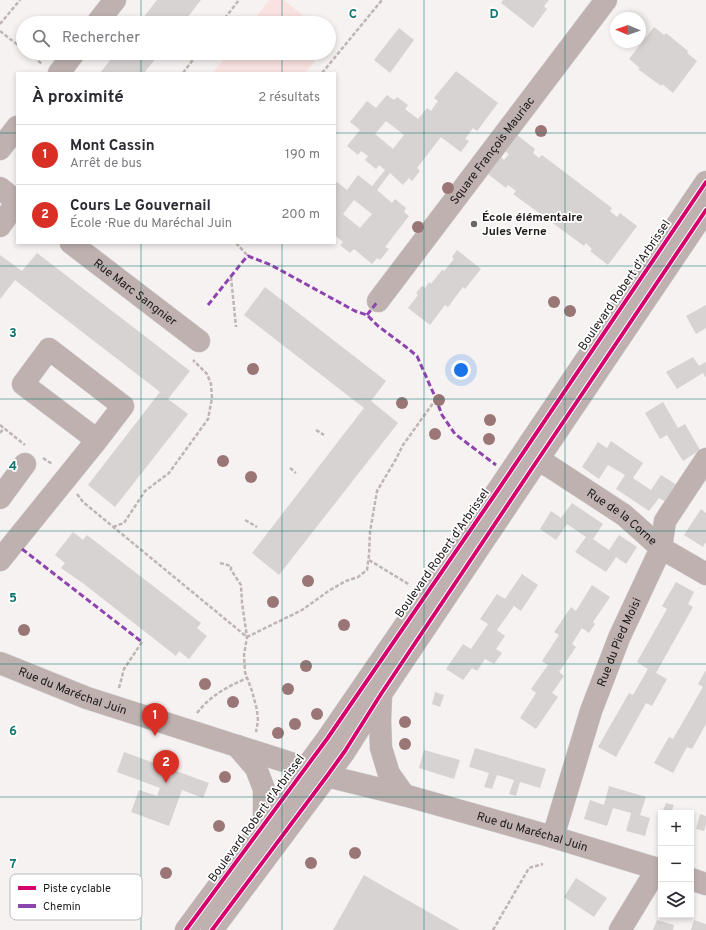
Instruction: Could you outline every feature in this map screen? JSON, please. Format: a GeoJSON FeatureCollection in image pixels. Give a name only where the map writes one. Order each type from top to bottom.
{"type":"FeatureCollection","features":[{"type":"Feature","properties":{"kind":"street"},"geometry":{"type":"LineString","coordinates":[[102,16],[115,0]]}},
{"type":"Feature","properties":{"kind":"street","name":"Square François Mauriac"},"geometry":{"type":"LineString","coordinates":[[378,301],[606,0]]}},
{"type":"Feature","properties":{"kind":"street"},"geometry":{"type":"LineString","coordinates":[[52,70],[65,60]]}},
{"type":"Feature","properties":{"kind":"street"},"geometry":{"type":"LineString","coordinates":[[0,149],[16,128]]}},
{"type":"Feature","properties":{"kind":"street","name":"Boulevard Robert d'Arbrissel"},"geometry":{"type":"LineString","coordinates":[[186,930],[306,768],[498,490],[706,182]]}},
{"type":"Feature","properties":{"kind":"street"},"geometry":{"type":"LineString","coordinates":[[0,188],[16,201]]}},
{"type":"Feature","properties":{"kind":"street"},"geometry":{"type":"LineString","coordinates":[[0,226],[16,203]]}},
{"type":"Feature","properties":{"kind":"street"},"geometry":{"type":"LineString","coordinates":[[212,930],[345,751],[381,694],[706,210]]}},
{"type":"Feature","properties":{"kind":"street","name":"Rue Marc Sangnier"},"geometry":{"type":"LineString","coordinates":[[72,244],[196,350]]}},
{"type":"Feature","properties":{"kind":"street"},"geometry":{"type":"LineString","coordinates":[[2,554],[92,445]]}},
{"type":"Feature","properties":{"kind":"street","name":"Rue du Pied Moisi"},"geometry":{"type":"LineString","coordinates":[[553,837],[591,712],[619,638],[662,548],[665,521],[706,459]]}},
{"type":"Feature","properties":{"kind":"street","name":"Rue de la Corne"},"geometry":{"type":"LineString","coordinates":[[537,461],[549,466],[624,515],[662,548],[706,574]]}},
{"type":"Feature","properties":{"kind":"street"},"geometry":{"type":"LineString","coordinates":[[0,498],[25,464]]}},
{"type":"Feature","properties":{"kind":"street","name":"Rue du Maréchal Juin"},"geometry":{"type":"LineString","coordinates":[[0,663],[87,698],[246,742],[327,776],[404,795],[553,837],[658,869]]}},
{"type":"Feature","properties":{"kind":"street"},"geometry":{"type":"LineString","coordinates":[[381,694],[381,748],[389,774],[404,795]]}},
{"type":"Feature","properties":{"kind":"street"},"geometry":{"type":"LineString","coordinates":[[246,742],[264,788],[264,824]]}},
{"type":"Feature","properties":{"kind":"street"},"geometry":{"type":"LineString","coordinates":[[620,930],[658,869]]}},
{"type":"Feature","properties":{"kind":"street"},"geometry":{"type":"LineString","coordinates":[[694,880],[706,884]]}},
{"type":"Feature","properties":{"kind":"path"},"geometry":{"type":"LineString","coordinates":[[0,24],[20,0]]}},
{"type":"Feature","properties":{"kind":"path"},"geometry":{"type":"LineString","coordinates":[[226,16],[239,0]]}},
{"type":"Feature","properties":{"kind":"path"},"geometry":{"type":"LineString","coordinates":[[336,56],[382,0]]}},
{"type":"Feature","properties":{"kind":"path"},"geometry":{"type":"LineString","coordinates":[[0,31],[16,44]]}},
{"type":"Feature","properties":{"kind":"path"},"geometry":{"type":"LineString","coordinates":[[38,60],[52,70]]}},
{"type":"Feature","properties":{"kind":"path"},"geometry":{"type":"LineString","coordinates":[[184,72],[193,60]]}},
{"type":"Feature","properties":{"kind":"path"},"geometry":{"type":"LineString","coordinates":[[323,72],[333,60]]}},
{"type":"Feature","properties":{"kind":"path"},"geometry":{"type":"LineString","coordinates":[[237,244],[248,256]]}},
{"type":"Feature","properties":{"kind":"path"},"geometry":{"type":"LineString","coordinates":[[231,277],[236,327]]}},
{"type":"Feature","properties":{"kind":"path"},"geometry":{"type":"LineString","coordinates":[[113,527],[124,522],[145,492],[168,474],[208,419],[212,398],[211,384],[208,374],[196,350]]}},
{"type":"Feature","properties":{"kind":"path"},"geometry":{"type":"LineString","coordinates":[[247,637],[302,610],[330,590],[346,581],[358,577],[367,570],[369,560],[370,532],[377,491],[403,445],[436,399]]}},
{"type":"Feature","properties":{"kind":"path"},"geometry":{"type":"LineString","coordinates":[[0,425],[4,428],[0,433]]}},
{"type":"Feature","properties":{"kind":"path"},"geometry":{"type":"LineString","coordinates":[[316,430],[324,435]]}},
{"type":"Feature","properties":{"kind":"path"},"geometry":{"type":"LineString","coordinates":[[290,468],[296,473]]}},
{"type":"Feature","properties":{"kind":"path"},"geometry":{"type":"LineString","coordinates":[[76,492],[83,502],[247,637]]}},
{"type":"Feature","properties":{"kind":"path"},"geometry":{"type":"LineString","coordinates":[[245,520],[257,527]]}},
{"type":"Feature","properties":{"kind":"path"},"geometry":{"type":"LineString","coordinates":[[369,560],[410,585]]}},
{"type":"Feature","properties":{"kind":"path"},"geometry":{"type":"LineString","coordinates":[[220,563],[231,566],[241,585],[247,637],[244,654],[245,672],[252,691],[258,721],[246,742]]}},
{"type":"Feature","properties":{"kind":"path"},"geometry":{"type":"LineString","coordinates":[[119,691],[124,669],[142,642]]}},
{"type":"Feature","properties":{"kind":"path"},"geometry":{"type":"LineString","coordinates":[[193,718],[201,707],[220,692],[247,678]]}},
{"type":"Feature","properties":{"kind":"path"},"geometry":{"type":"LineString","coordinates":[[492,930],[529,868],[543,864]]}},
{"type":"Feature","properties":{"kind":"shaded area"},"geometry":{"type":"Polygon","coordinates":[[[269,0],[284,0],[303,16],[256,16],[269,0]]]}},
{"type":"Feature","properties":{"kind":"shaded area"},"geometry":{"type":"Polygon","coordinates":[[[223,60],[315,60],[306,72],[214,72],[223,60]]]}},
{"type":"Feature","properties":{"kind":"building"},"geometry":{"type":"Polygon","coordinates":[[[157,0],[201,0],[188,16],[144,16],[157,0]]]}},
{"type":"Feature","properties":{"kind":"building"},"geometry":{"type":"Polygon","coordinates":[[[503,0],[549,0],[544,6],[547,9],[533,28],[501,3],[503,0]]]}},
{"type":"Feature","properties":{"kind":"building"},"geometry":{"type":"Polygon","coordinates":[[[654,27],[664,35],[666,33],[688,51],[687,53],[697,61],[673,93],[662,84],[661,86],[638,69],[640,68],[629,59],[638,48],[646,48],[646,37],[654,27]]]}},
{"type":"Feature","properties":{"kind":"building"},"geometry":{"type":"Polygon","coordinates":[[[399,28],[414,40],[390,73],[374,60],[399,28]]]}},
{"type":"Feature","properties":{"kind":"building"},"geometry":{"type":"Polygon","coordinates":[[[110,60],[154,60],[145,72],[101,72],[110,60]]]}},
{"type":"Feature","properties":{"kind":"building"},"geometry":{"type":"Polygon","coordinates":[[[456,71],[498,103],[477,131],[473,128],[465,139],[469,141],[461,152],[441,137],[417,168],[420,171],[412,181],[409,178],[403,185],[390,173],[377,190],[392,203],[395,199],[406,208],[404,212],[409,216],[385,247],[389,249],[380,260],[377,258],[372,264],[354,249],[350,253],[340,245],[343,242],[336,236],[336,183],[337,182],[347,190],[358,175],[372,186],[385,170],[379,165],[376,169],[365,160],[368,156],[361,151],[358,155],[347,146],[360,130],[350,122],[367,101],[376,108],[387,95],[394,100],[397,97],[408,105],[405,109],[418,119],[427,108],[431,111],[438,101],[434,98],[456,71]],[[386,121],[375,134],[393,149],[404,135],[386,121]],[[354,200],[343,214],[360,228],[372,214],[354,200]]]}},
{"type":"Feature","properties":{"kind":"building"},"geometry":{"type":"Polygon","coordinates":[[[517,135],[535,149],[533,153],[539,158],[542,155],[612,208],[610,211],[617,217],[620,213],[637,226],[608,265],[590,251],[592,249],[586,243],[584,246],[513,194],[516,191],[508,185],[506,188],[488,174],[501,157],[504,160],[509,154],[505,151],[517,135]]]}},
{"type":"Feature","properties":{"kind":"building"},"geometry":{"type":"Polygon","coordinates":[[[457,250],[481,269],[465,289],[463,287],[448,307],[445,305],[430,325],[408,308],[418,295],[416,293],[422,286],[425,288],[429,282],[431,284],[442,270],[444,271],[454,259],[452,257],[457,250]]]}},
{"type":"Feature","properties":{"kind":"building"},"geometry":{"type":"Polygon","coordinates":[[[37,253],[190,371],[168,399],[188,414],[115,507],[88,485],[160,392],[15,280],[0,299],[0,255],[22,271],[37,253]]]}},
{"type":"Feature","properties":{"kind":"building"},"geometry":{"type":"Polygon","coordinates":[[[265,287],[386,381],[371,401],[398,423],[279,575],[252,553],[364,408],[244,315],[265,287]]]}},
{"type":"Feature","properties":{"kind":"building"},"geometry":{"type":"Polygon","coordinates":[[[706,305],[706,328],[696,334],[686,316],[706,305]]]}},
{"type":"Feature","properties":{"kind":"building"},"geometry":{"type":"Polygon","coordinates":[[[693,357],[699,366],[706,362],[706,378],[703,373],[677,389],[666,372],[693,357]]]}},
{"type":"Feature","properties":{"kind":"building"},"geometry":{"type":"Polygon","coordinates":[[[663,402],[678,428],[685,424],[700,450],[683,461],[667,435],[660,439],[645,413],[663,402]]]}},
{"type":"Feature","properties":{"kind":"building"},"geometry":{"type":"Polygon","coordinates":[[[611,441],[643,463],[633,478],[651,490],[661,475],[677,485],[666,502],[659,498],[649,511],[616,489],[625,475],[608,465],[599,479],[582,467],[598,442],[607,448],[611,441]]]}},
{"type":"Feature","properties":{"kind":"building"},"geometry":{"type":"Polygon","coordinates":[[[572,503],[603,524],[593,539],[609,550],[619,535],[637,547],[626,564],[616,557],[606,572],[575,552],[586,537],[567,524],[556,540],[540,529],[551,511],[561,518],[572,503]]]}},
{"type":"Feature","properties":{"kind":"building"},"geometry":{"type":"Polygon","coordinates":[[[701,509],[706,513],[706,542],[703,547],[684,535],[701,509]]]}},
{"type":"Feature","properties":{"kind":"building"},"geometry":{"type":"Polygon","coordinates":[[[73,532],[83,540],[87,535],[201,623],[197,628],[207,636],[189,659],[179,651],[176,656],[84,584],[61,568],[65,563],[55,555],[73,532]]]}},
{"type":"Feature","properties":{"kind":"building"},"geometry":{"type":"Polygon","coordinates":[[[522,574],[538,585],[521,611],[514,606],[497,630],[505,636],[496,649],[502,653],[494,664],[485,659],[477,671],[472,668],[463,680],[446,669],[463,644],[471,649],[488,624],[480,619],[497,594],[505,599],[522,574]]]}},
{"type":"Feature","properties":{"kind":"building"},"geometry":{"type":"Polygon","coordinates":[[[676,582],[694,592],[688,604],[693,607],[656,673],[667,679],[652,706],[646,703],[616,757],[598,747],[629,693],[633,695],[648,669],[637,662],[667,609],[662,606],[676,582]]]}},
{"type":"Feature","properties":{"kind":"building"},"geometry":{"type":"Polygon","coordinates":[[[592,585],[610,597],[593,622],[595,624],[589,633],[582,628],[572,644],[576,647],[559,672],[564,676],[552,693],[558,697],[536,729],[520,718],[536,693],[531,689],[548,665],[542,661],[559,635],[554,632],[571,607],[576,611],[592,585]]]}},
{"type":"Feature","properties":{"kind":"building"},"geometry":{"type":"Polygon","coordinates":[[[706,670],[706,724],[692,749],[687,747],[673,773],[654,763],[669,737],[673,739],[703,687],[698,684],[706,670]]]}},
{"type":"Feature","properties":{"kind":"building"},"geometry":{"type":"Polygon","coordinates":[[[435,692],[444,695],[440,707],[432,704],[435,692]]]}},
{"type":"Feature","properties":{"kind":"building"},"geometry":{"type":"Polygon","coordinates":[[[475,748],[546,769],[540,788],[520,782],[516,796],[509,794],[514,780],[497,775],[492,789],[484,787],[489,773],[469,767],[475,748]]]}},
{"type":"Feature","properties":{"kind":"building"},"geometry":{"type":"Polygon","coordinates":[[[424,750],[460,760],[454,779],[419,768],[424,750]]]}},
{"type":"Feature","properties":{"kind":"building"},"geometry":{"type":"Polygon","coordinates":[[[124,752],[209,783],[203,798],[182,790],[169,826],[131,812],[139,790],[157,796],[160,788],[117,772],[124,752]]]}},
{"type":"Feature","properties":{"kind":"building"},"geometry":{"type":"Polygon","coordinates":[[[609,786],[646,797],[640,815],[650,818],[645,836],[626,831],[631,813],[613,808],[607,826],[584,819],[590,800],[604,805],[609,786]]]}},
{"type":"Feature","properties":{"kind":"building"},"geometry":{"type":"Polygon","coordinates":[[[666,803],[674,805],[672,810],[663,810],[666,803]]]}},
{"type":"Feature","properties":{"kind":"building"},"geometry":{"type":"Polygon","coordinates":[[[700,814],[706,816],[704,831],[696,829],[700,814]]]}},
{"type":"Feature","properties":{"kind":"building"},"geometry":{"type":"Polygon","coordinates":[[[364,875],[395,893],[460,930],[333,930],[364,875]]]}},
{"type":"Feature","properties":{"kind":"building"},"geometry":{"type":"Polygon","coordinates":[[[576,878],[607,898],[594,917],[564,897],[576,878]]]}},
{"type":"Feature","properties":{"kind":"building"},"geometry":{"type":"Polygon","coordinates":[[[657,920],[674,925],[673,930],[653,930],[657,920]]]}},
{"type":"Feature","properties":{"kind":"building"},"geometry":{"type":"Polygon","coordinates":[[[694,920],[706,924],[706,930],[691,930],[694,920]]]}},
{"type":"Feature","properties":{"kind":"marked path"},"geometry":{"type":"LineString","coordinates":[[208,305],[248,256],[271,265],[355,311],[367,315],[378,326],[417,356],[442,415],[455,434],[496,465]]}},
{"type":"Feature","properties":{"kind":"marked path"},"geometry":{"type":"LineString","coordinates":[[367,315],[378,301]]}},
{"type":"Feature","properties":{"kind":"marked path"},"geometry":{"type":"LineString","coordinates":[[22,549],[142,642]]}},
{"type":"Feature","properties":{"kind":"cycle path"},"geometry":{"type":"LineString","coordinates":[[186,930],[327,739],[498,490],[706,182]]}},
{"type":"Feature","properties":{"kind":"cycle path"},"geometry":{"type":"LineString","coordinates":[[212,930],[345,751],[381,694],[706,210]]}},
{"type":"Feature","properties":{"kind":"place","name":"École élémentaire Jules Verne"},"geometry":{"type":"Point","coordinates":[474,224]}},
{"type":"Feature","properties":{"kind":"place","name":"Mont Cassin"},"geometry":{"type":"Point","coordinates":[155,736]}},
{"type":"Feature","properties":{"kind":"place","name":"Cours Le Gouvernail"},"geometry":{"type":"Point","coordinates":[166,783]}}]}
